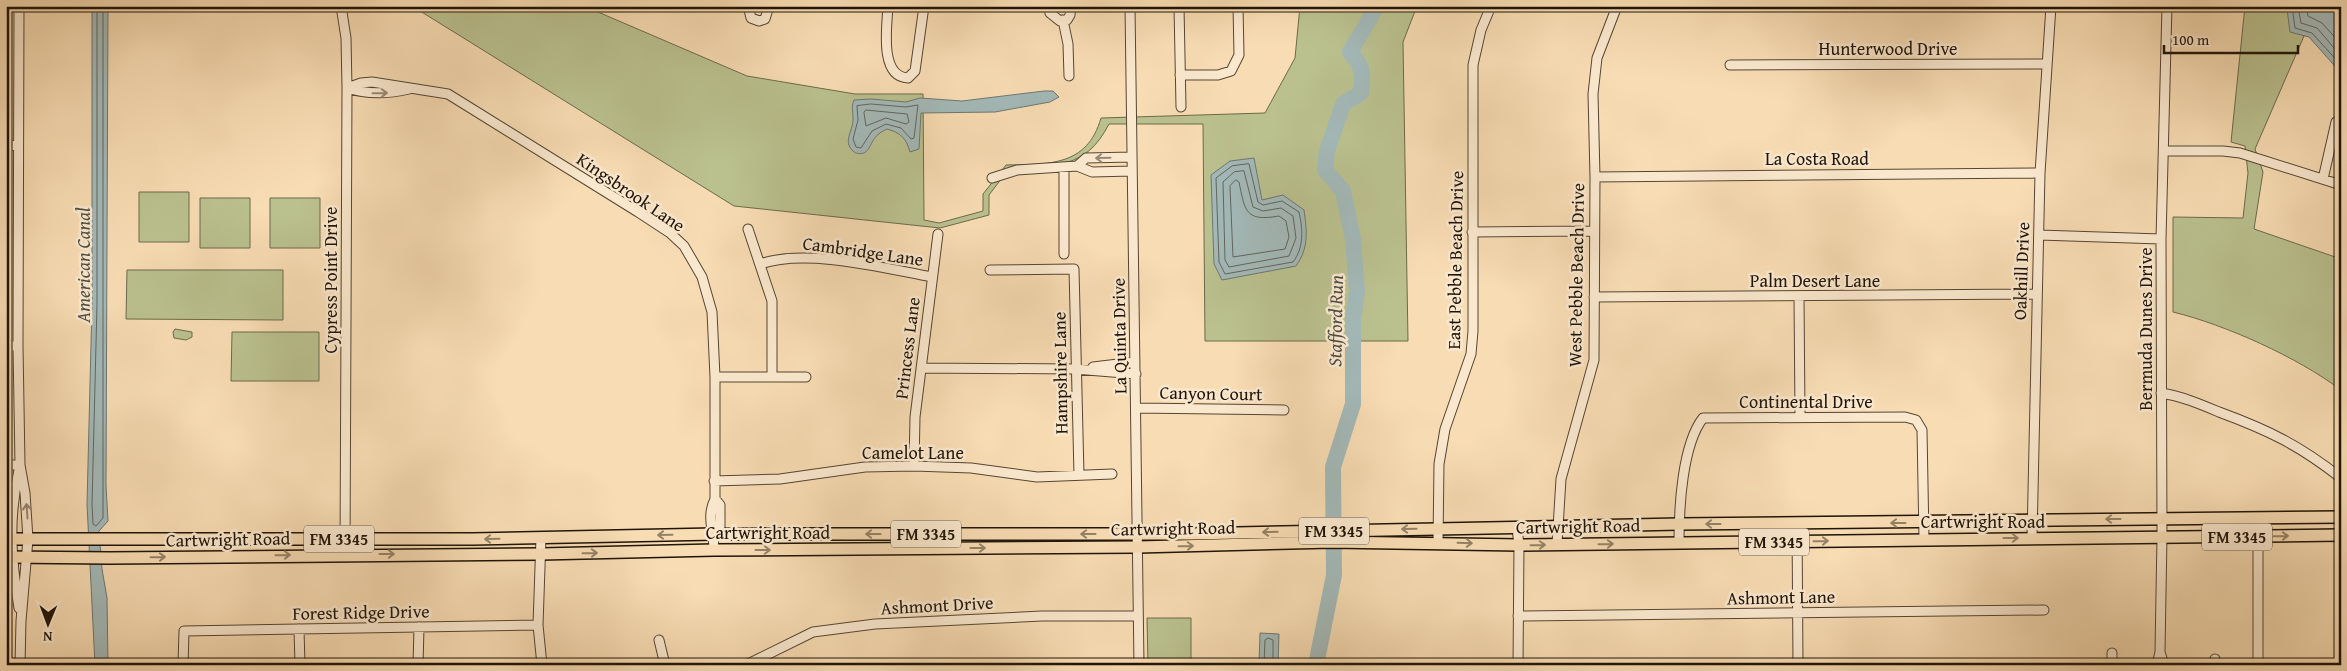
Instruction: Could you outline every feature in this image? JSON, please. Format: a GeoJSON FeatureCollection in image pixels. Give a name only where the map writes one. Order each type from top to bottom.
{"type":"FeatureCollection","features":[{"type":"Feature","properties":{"kind":"main road","name":"Cartwright Road"},"geometry":{"type":"LineString","coordinates":[[9,557],[110,558],[345,554],[541,554],[714,550],[1138,547],[1288,538],[1380,530],[1679,524],[1923,523],[2032,519],[2341,517]]}},
{"type":"Feature","properties":{"kind":"main road","name":"Cartwright Road"},"geometry":{"type":"LineString","coordinates":[[9,539],[541,538],[714,534],[1137,534],[1288,538],[1373,543],[1438,542],[1519,545],[2341,535]]}},
{"type":"Feature","properties":{"kind":"street"},"geometry":{"type":"LineString","coordinates":[[19,6],[18,346],[20,464],[25,492],[28,539],[28,557],[21,621],[20,665]]}},
{"type":"Feature","properties":{"kind":"street","name":"Cypress Point Drive"},"geometry":{"type":"LineString","coordinates":[[341,6],[346,38],[347,88],[345,554]]}},
{"type":"Feature","properties":{"kind":"street"},"geometry":{"type":"LineString","coordinates":[[748,6],[751,18],[759,21],[764,19],[769,6]]}},
{"type":"Feature","properties":{"kind":"street"},"geometry":{"type":"LineString","coordinates":[[888,6],[887,54],[894,73],[899,77],[908,78],[915,71],[924,6]]}},
{"type":"Feature","properties":{"kind":"street"},"geometry":{"type":"LineString","coordinates":[[1048,6],[1050,13],[1062,21],[1068,44],[1069,76]]}},
{"type":"Feature","properties":{"kind":"street"},"geometry":{"type":"LineString","coordinates":[[1062,21],[1070,15],[1070,6]]}},
{"type":"Feature","properties":{"kind":"street","name":"La Quinta Drive"},"geometry":{"type":"LineString","coordinates":[[1130,6],[1136,374],[1134,471],[1138,547],[1137,616],[1139,665]]}},
{"type":"Feature","properties":{"kind":"street"},"geometry":{"type":"LineString","coordinates":[[1179,6],[1181,107]]}},
{"type":"Feature","properties":{"kind":"street"},"geometry":{"type":"LineString","coordinates":[[1180,74],[1218,75],[1231,71],[1239,55],[1238,6]]}},
{"type":"Feature","properties":{"kind":"street","name":"East Pebble Beach Drive"},"geometry":{"type":"LineString","coordinates":[[1438,542],[1439,464],[1445,429],[1471,354],[1473,331],[1473,65],[1482,30],[1491,6]]}},
{"type":"Feature","properties":{"kind":"street","name":"West Pebble Beach Drive"},"geometry":{"type":"LineString","coordinates":[[1557,544],[1561,479],[1594,360],[1593,231],[1595,176],[1593,94],[1597,58],[1617,6]]}},
{"type":"Feature","properties":{"kind":"street","name":"Oakhill Drive"},"geometry":{"type":"LineString","coordinates":[[2032,538],[2040,173],[2051,6]]}},
{"type":"Feature","properties":{"kind":"street","name":"Bermuda Dunes Drive"},"geometry":{"type":"LineString","coordinates":[[2157,665],[2160,652],[2162,536],[2161,238],[2167,6]]}},
{"type":"Feature","properties":{"kind":"street","name":"Hunterwood Drive"},"geometry":{"type":"LineString","coordinates":[[1730,65],[2046,64]]}},
{"type":"Feature","properties":{"kind":"street","name":"Kingsbrook Lane"},"geometry":{"type":"LineString","coordinates":[[347,88],[362,93],[383,93],[412,88],[448,94],[670,233],[684,246],[696,264],[706,288],[712,312],[715,377],[715,499],[712,506],[710,527],[714,534],[714,550]]}},
{"type":"Feature","properties":{"kind":"street"},"geometry":{"type":"LineString","coordinates":[[2323,179],[2336,122]]}},
{"type":"Feature","properties":{"kind":"street"},"geometry":{"type":"LineString","coordinates":[[6,146],[18,145]]}},
{"type":"Feature","properties":{"kind":"street"},"geometry":{"type":"LineString","coordinates":[[2164,151],[2223,151],[2240,153],[2341,185]]}},
{"type":"Feature","properties":{"kind":"street"},"geometry":{"type":"LineString","coordinates":[[1077,166],[1086,158],[1132,157]]}},
{"type":"Feature","properties":{"kind":"street"},"geometry":{"type":"LineString","coordinates":[[992,178],[1018,170],[1077,166],[1092,172],[1132,171]]}},
{"type":"Feature","properties":{"kind":"street"},"geometry":{"type":"LineString","coordinates":[[1064,167],[1064,254]]}},
{"type":"Feature","properties":{"kind":"street","name":"La Costa Road"},"geometry":{"type":"LineString","coordinates":[[1595,176],[2040,173]]}},
{"type":"Feature","properties":{"kind":"street"},"geometry":{"type":"LineString","coordinates":[[748,229],[772,302],[772,377]]}},
{"type":"Feature","properties":{"kind":"street"},"geometry":{"type":"LineString","coordinates":[[1472,232],[1593,231]]}},
{"type":"Feature","properties":{"kind":"street","name":"Princess Lane"},"geometry":{"type":"LineString","coordinates":[[914,466],[915,417],[938,234]]}},
{"type":"Feature","properties":{"kind":"street"},"geometry":{"type":"LineString","coordinates":[[2039,234],[2161,238]]}},
{"type":"Feature","properties":{"kind":"street","name":"Cambridge Lane"},"geometry":{"type":"LineString","coordinates":[[760,264],[777,258],[792,258],[856,263],[932,277]]}},
{"type":"Feature","properties":{"kind":"street","name":"Hampshire Lane"},"geometry":{"type":"LineString","coordinates":[[990,270],[1074,269],[1079,475]]}},
{"type":"Feature","properties":{"kind":"street","name":"Palm Desert Lane"},"geometry":{"type":"LineString","coordinates":[[1594,297],[2036,294]]}},
{"type":"Feature","properties":{"kind":"street"},"geometry":{"type":"LineString","coordinates":[[1799,296],[1800,417]]}},
{"type":"Feature","properties":{"kind":"street"},"geometry":{"type":"LineString","coordinates":[[6,346],[18,346]]}},
{"type":"Feature","properties":{"kind":"street"},"geometry":{"type":"LineString","coordinates":[[1075,369],[1135,362]]}},
{"type":"Feature","properties":{"kind":"street"},"geometry":{"type":"LineString","coordinates":[[921,368],[1075,369],[1136,374]]}},
{"type":"Feature","properties":{"kind":"street"},"geometry":{"type":"LineString","coordinates":[[715,377],[806,377]]}},
{"type":"Feature","properties":{"kind":"street"},"geometry":{"type":"LineString","coordinates":[[2161,393],[2177,396],[2272,432],[2301,448],[2341,478]]}},
{"type":"Feature","properties":{"kind":"street","name":"Canyon Court"},"geometry":{"type":"LineString","coordinates":[[1136,408],[1284,410]]}},
{"type":"Feature","properties":{"kind":"street","name":"Continental Drive"},"geometry":{"type":"LineString","coordinates":[[1678,542],[1688,458],[1696,428],[1703,418],[1905,417],[1916,420],[1922,430],[1924,539]]}},
{"type":"Feature","properties":{"kind":"street"},"geometry":{"type":"LineString","coordinates":[[6,465],[20,464]]}},
{"type":"Feature","properties":{"kind":"street"},"geometry":{"type":"LineString","coordinates":[[20,464],[9,539],[9,557],[21,621]]}},
{"type":"Feature","properties":{"kind":"street","name":"Camelot Lane"},"geometry":{"type":"LineString","coordinates":[[714,481],[780,479],[864,467],[914,466],[972,468],[1037,476],[1112,474]]}},
{"type":"Feature","properties":{"kind":"street"},"geometry":{"type":"LineString","coordinates":[[1797,523],[1798,665]]}},
{"type":"Feature","properties":{"kind":"street"},"geometry":{"type":"LineString","coordinates":[[1516,528],[1519,545],[1518,665]]}},
{"type":"Feature","properties":{"kind":"street"},"geometry":{"type":"LineString","coordinates":[[2258,536],[2258,665]]}},
{"type":"Feature","properties":{"kind":"street"},"geometry":{"type":"LineString","coordinates":[[541,538],[538,625],[542,665]]}},
{"type":"Feature","properties":{"kind":"street","name":"Ashmont Lane"},"geometry":{"type":"LineString","coordinates":[[1518,616],[2044,610]]}},
{"type":"Feature","properties":{"kind":"street","name":"Ashmont Drive"},"geometry":{"type":"LineString","coordinates":[[746,665],[813,632],[866,625],[1042,616],[1137,616]]}},
{"type":"Feature","properties":{"kind":"street","name":"Forest Ridge Drive"},"geometry":{"type":"LineString","coordinates":[[183,665],[184,631],[538,625]]}},
{"type":"Feature","properties":{"kind":"street"},"geometry":{"type":"LineString","coordinates":[[418,665],[419,627]]}},
{"type":"Feature","properties":{"kind":"street"},"geometry":{"type":"LineString","coordinates":[[299,629],[300,665]]}},
{"type":"Feature","properties":{"kind":"street"},"geometry":{"type":"LineString","coordinates":[[659,640],[665,665]]}},
{"type":"Feature","properties":{"kind":"street","name":"Bermuda Dunes Drive"},"geometry":{"type":"LineString","coordinates":[[2160,652],[2164,665]]}},
{"type":"Feature","properties":{"kind":"street"},"geometry":{"type":"LineString","coordinates":[[2112,653],[2112,665]]}},
{"type":"Feature","properties":{"kind":"green space"},"geometry":{"type":"Polygon","coordinates":[[[412,6],[584,6],[747,76],[855,94],[923,94],[924,220],[939,223],[983,211],[983,194],[1006,165],[1051,163],[1076,154],[1086,146],[1095,134],[1101,118],[1265,113],[1295,58],[1300,6],[1417,6],[1403,42],[1408,341],[1205,341],[1203,124],[1109,124],[1100,139],[1079,158],[1054,165],[1008,170],[989,195],[989,215],[940,228],[734,206],[412,6]]]}},
{"type":"Feature","properties":{"kind":"green space"},"geometry":{"type":"Polygon","coordinates":[[[2245,6],[2317,6],[2255,149],[2263,172],[2254,229],[2341,259],[2341,390],[2282,354],[2215,325],[2173,312],[2173,217],[2243,218],[2248,173],[2245,146],[2231,142],[2245,6]]]}},
{"type":"Feature","properties":{"kind":"green space"},"geometry":{"type":"Polygon","coordinates":[[[139,192],[189,192],[189,242],[139,242],[139,192]]]}},
{"type":"Feature","properties":{"kind":"green space"},"geometry":{"type":"Polygon","coordinates":[[[200,198],[250,198],[250,248],[200,248],[200,198]]]}},
{"type":"Feature","properties":{"kind":"green space"},"geometry":{"type":"Polygon","coordinates":[[[270,198],[320,198],[320,248],[270,248],[270,198]]]}},
{"type":"Feature","properties":{"kind":"green space"},"geometry":{"type":"Polygon","coordinates":[[[127,270],[283,270],[283,320],[126,319],[127,270]]]}},
{"type":"Feature","properties":{"kind":"green space"},"geometry":{"type":"Polygon","coordinates":[[[175,329],[192,332],[192,337],[186,340],[174,338],[173,332],[175,329]]]}},
{"type":"Feature","properties":{"kind":"green space"},"geometry":{"type":"Polygon","coordinates":[[[232,332],[319,332],[319,381],[231,381],[232,332]]]}},
{"type":"Feature","properties":{"kind":"green space"},"geometry":{"type":"Polygon","coordinates":[[[1147,618],[1191,618],[1191,665],[1148,665],[1147,618]]]}},
{"type":"Feature","properties":{"kind":"water","name":"American Canal"},"geometry":{"type":"Polygon","coordinates":[[[92,6],[108,6],[106,485],[108,521],[99,531],[102,569],[107,598],[108,665],[95,665],[87,504],[92,304],[92,6]]]}},
{"type":"Feature","properties":{"kind":"water"},"geometry":{"type":"Polygon","coordinates":[[[2290,6],[2341,6],[2341,73],[2309,37],[2290,32],[2287,9],[2290,6]]]}},
{"type":"Feature","properties":{"kind":"water"},"geometry":{"type":"Polygon","coordinates":[[[1053,91],[1059,97],[1050,102],[995,112],[921,113],[919,149],[910,152],[907,143],[902,137],[896,132],[887,129],[877,135],[864,153],[858,154],[850,147],[848,139],[853,122],[852,107],[854,100],[871,99],[906,102],[920,98],[962,101],[1053,91]]]}},
{"type":"Feature","properties":{"kind":"water"},"geometry":{"type":"Polygon","coordinates":[[[1254,158],[1262,200],[1283,195],[1304,210],[1305,246],[1296,266],[1222,280],[1214,264],[1211,175],[1230,161],[1254,158]]]}},
{"type":"Feature","properties":{"kind":"water"},"geometry":{"type":"Polygon","coordinates":[[[1260,633],[1279,634],[1278,664],[1259,663],[1260,633]]]}},
{"type":"Feature","properties":{"kind":"waterway","name":"Stafford Run"},"geometry":{"type":"LineString","coordinates":[[1316,665],[1334,575],[1333,467],[1353,404],[1353,320],[1357,291],[1353,239],[1343,191],[1325,170],[1327,151],[1343,104],[1361,93],[1362,71],[1350,52],[1377,6]]}}]}
